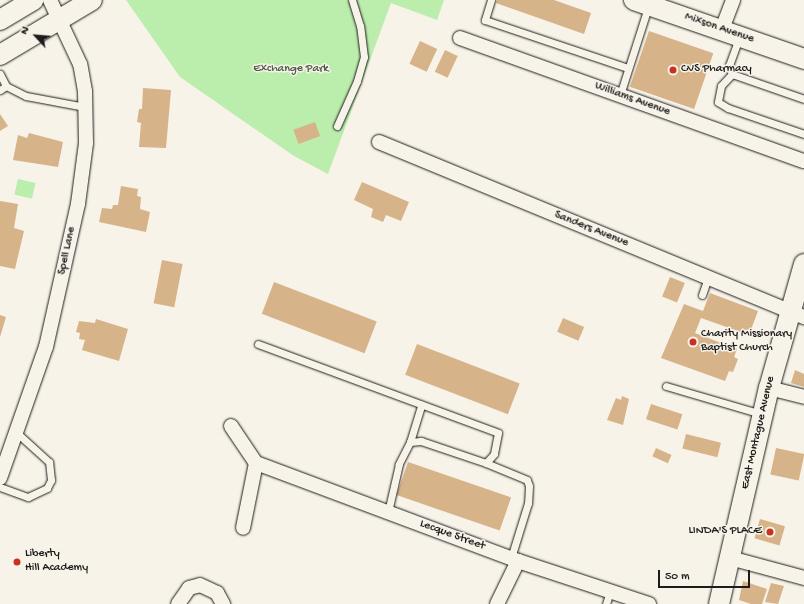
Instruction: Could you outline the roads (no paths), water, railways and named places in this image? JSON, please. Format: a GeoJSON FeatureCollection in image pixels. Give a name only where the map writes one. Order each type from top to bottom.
{"type":"FeatureCollection","features":[{"type":"Feature","properties":{"kind":"main road"},"geometry":{"type":"LineString","coordinates":[[1,16],[33,0]]}},
{"type":"Feature","properties":{"kind":"main road"},"geometry":{"type":"LineString","coordinates":[[0,55],[92,0]]}},
{"type":"Feature","properties":{"kind":"main road","name":"Mixson Avenue"},"geometry":{"type":"LineString","coordinates":[[641,3],[731,32],[804,59]]}},
{"type":"Feature","properties":{"kind":"main road","name":"East Montague Avenue"},"geometry":{"type":"LineString","coordinates":[[719,604],[769,388],[796,314],[804,264]]}},
{"type":"Feature","properties":{"kind":"street","name":"Spell Lane"},"geometry":{"type":"LineString","coordinates":[[0,478],[17,433],[46,346],[60,288],[82,178],[86,144],[85,107],[80,64],[50,0]]}},
{"type":"Feature","properties":{"kind":"street"},"geometry":{"type":"LineString","coordinates":[[731,32],[733,0]]}},
{"type":"Feature","properties":{"kind":"street","name":"Williams Avenue"},"geometry":{"type":"LineString","coordinates":[[460,38],[804,161]]}},
{"type":"Feature","properties":{"kind":"street","name":"Sanders Avenue"},"geometry":{"type":"LineString","coordinates":[[379,142],[796,314]]}},
{"type":"Feature","properties":{"kind":"street"},"geometry":{"type":"LineString","coordinates":[[769,388],[804,397]]}},
{"type":"Feature","properties":{"kind":"street"},"geometry":{"type":"LineString","coordinates":[[230,426],[256,463],[243,528]]}},
{"type":"Feature","properties":{"kind":"street","name":"Lecque Street"},"geometry":{"type":"LineString","coordinates":[[256,463],[514,559],[608,598],[649,604]]}},
{"type":"Feature","properties":{"kind":"street"},"geometry":{"type":"LineString","coordinates":[[730,558],[804,578]]}},
{"type":"Feature","properties":{"kind":"street"},"geometry":{"type":"LineString","coordinates":[[497,604],[514,559]]}},
{"type":"Feature","properties":{"kind":"street"},"geometry":{"type":"LineString","coordinates":[[178,604],[189,588],[200,585],[217,593],[223,604]]}},
{"type":"Feature","properties":{"kind":"lane"},"geometry":{"type":"LineString","coordinates":[[336,126],[357,81],[364,57],[360,26],[352,0]]}},
{"type":"Feature","properties":{"kind":"lane"},"geometry":{"type":"LineString","coordinates":[[491,0],[484,20],[628,68]]}},
{"type":"Feature","properties":{"kind":"lane"},"geometry":{"type":"LineString","coordinates":[[620,95],[628,68],[641,3]]}},
{"type":"Feature","properties":{"kind":"lane"},"geometry":{"type":"LineString","coordinates":[[731,32],[729,65],[732,74]]}},
{"type":"Feature","properties":{"kind":"lane"},"geometry":{"type":"LineString","coordinates":[[0,74],[3,88],[26,96],[85,107]]}},
{"type":"Feature","properties":{"kind":"lane"},"geometry":{"type":"LineString","coordinates":[[732,74],[804,100]]}},
{"type":"Feature","properties":{"kind":"lane"},"geometry":{"type":"LineString","coordinates":[[732,74],[721,86],[718,102],[728,108],[804,134]]}},
{"type":"Feature","properties":{"kind":"lane"},"geometry":{"type":"LineString","coordinates":[[702,295],[708,278]]}},
{"type":"Feature","properties":{"kind":"lane"},"geometry":{"type":"LineString","coordinates":[[258,344],[498,433],[494,454],[486,463]]}},
{"type":"Feature","properties":{"kind":"lane"},"geometry":{"type":"LineString","coordinates":[[666,386],[763,415]]}},
{"type":"Feature","properties":{"kind":"lane"},"geometry":{"type":"LineString","coordinates":[[388,512],[399,464],[410,442],[421,405]]}},
{"type":"Feature","properties":{"kind":"lane"},"geometry":{"type":"LineString","coordinates":[[0,487],[28,497],[47,488],[51,480],[49,462],[17,433]]}},
{"type":"Feature","properties":{"kind":"lane"},"geometry":{"type":"LineString","coordinates":[[410,442],[421,441],[486,463],[527,480],[529,486],[528,503],[514,559]]}},
{"type":"Feature","properties":{"kind":"place","name":"CVS Pharmacy"},"geometry":{"type":"Point","coordinates":[673,70]}},
{"type":"Feature","properties":{"kind":"place","name":"Charity Missionary Baptist Church"},"geometry":{"type":"Point","coordinates":[693,342]}},
{"type":"Feature","properties":{"kind":"place","name":"LINDA'S PLACE"},"geometry":{"type":"Point","coordinates":[770,532]}},
{"type":"Feature","properties":{"kind":"place","name":"Liberty Hill Academy"},"geometry":{"type":"Point","coordinates":[17,562]}},
{"type":"Feature","properties":{"kind":"park label","name":"Exchange Park"},"geometry":{"type":"Point","coordinates":[291,70]}}]}
